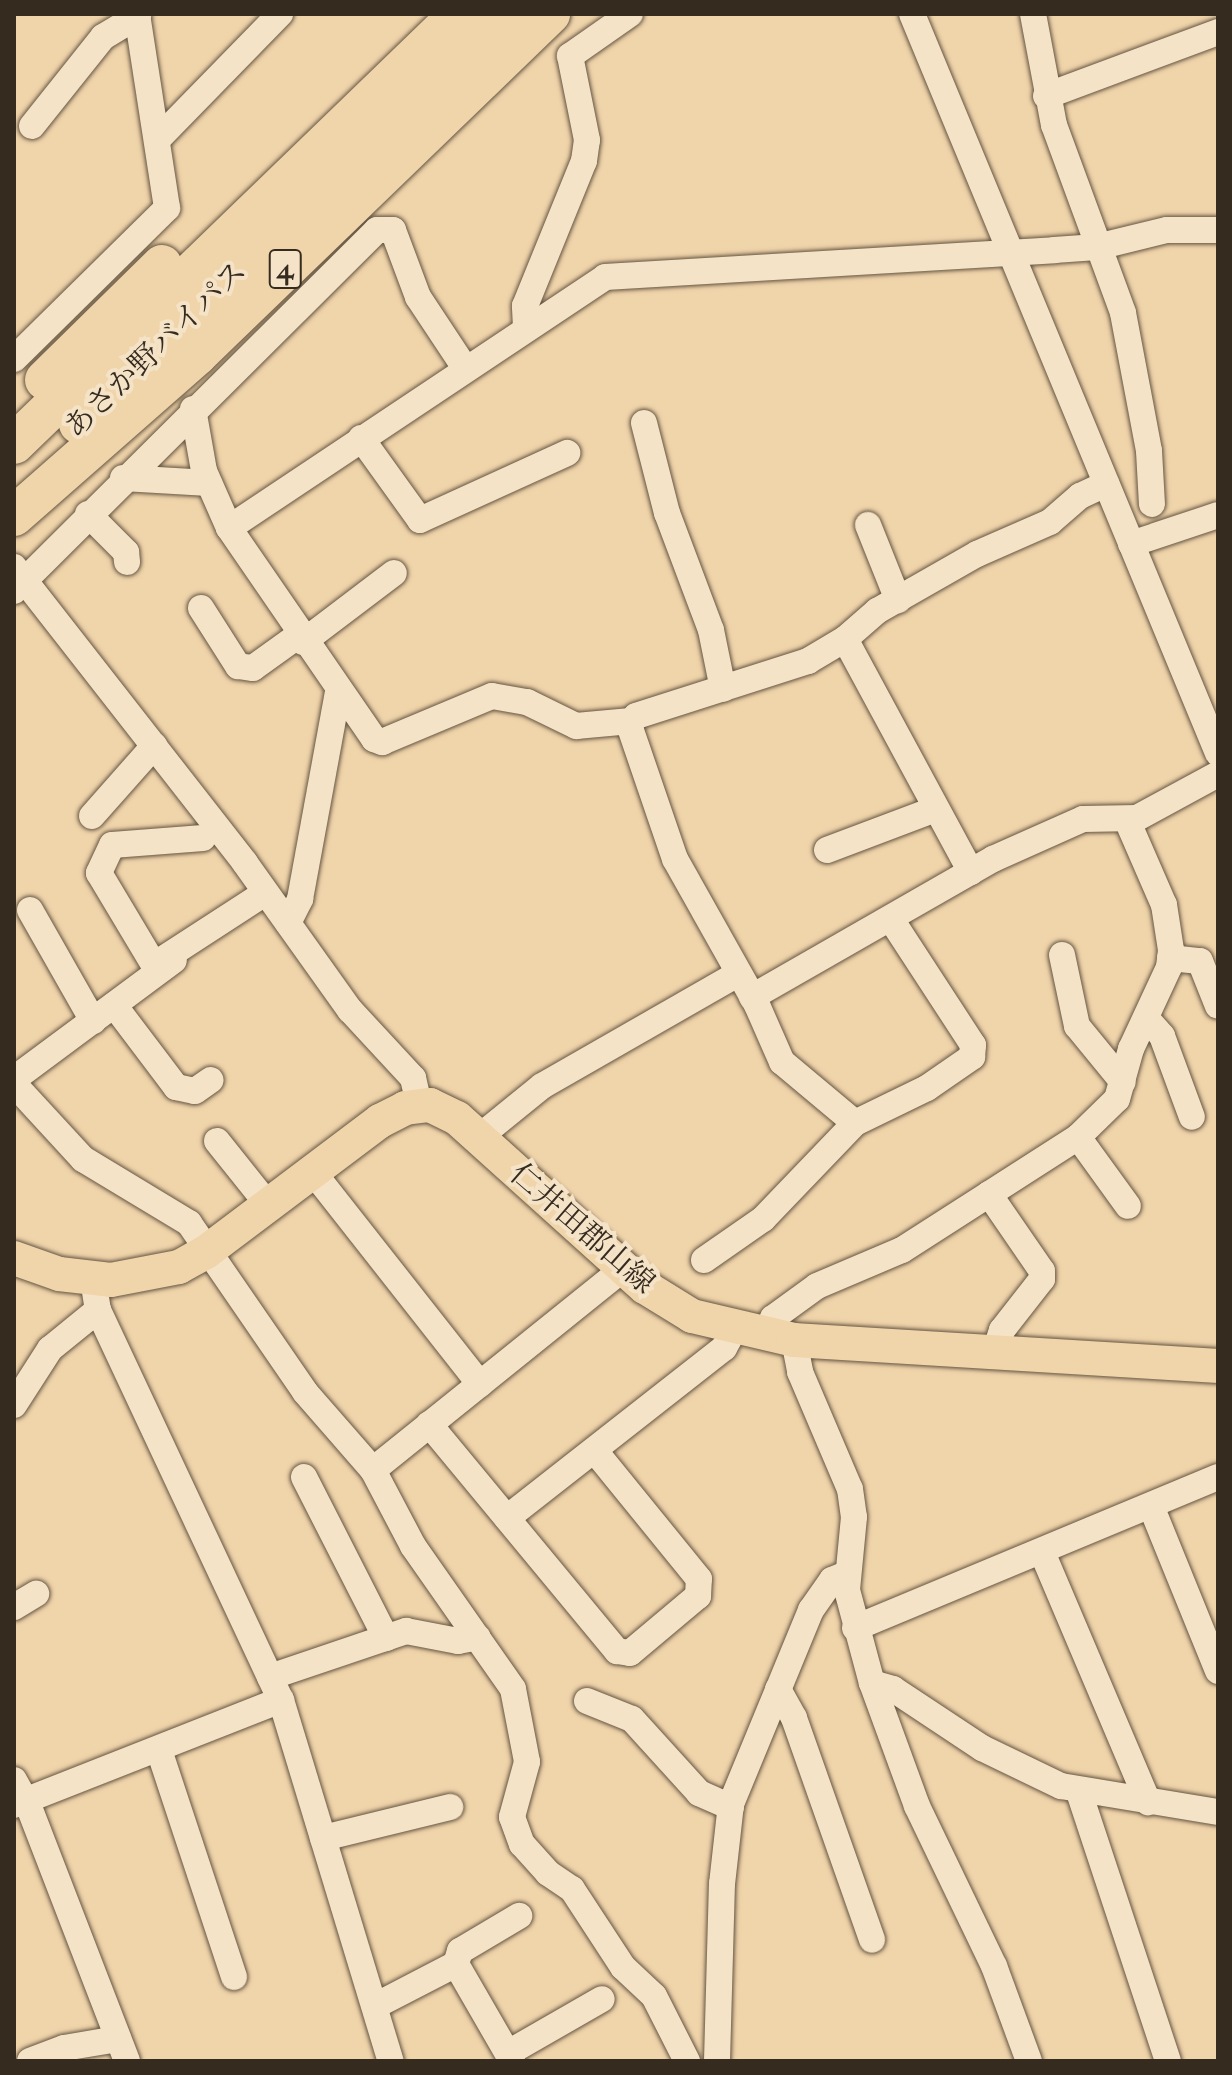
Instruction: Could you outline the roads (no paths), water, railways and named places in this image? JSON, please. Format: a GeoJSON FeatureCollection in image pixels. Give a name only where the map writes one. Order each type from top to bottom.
{"type":"FeatureCollection","features":[{"type":"Feature","properties":{"kind":"highway"},"geometry":{"type":"LineString","coordinates":[[14,412],[421,14]]}},
{"type":"Feature","properties":{"kind":"highway","name":"あさか野バイパス"},"geometry":{"type":"LineString","coordinates":[[14,444],[459,14]]}},
{"type":"Feature","properties":{"kind":"highway","name":"あさか野バイパス"},"geometry":{"type":"LineString","coordinates":[[14,487],[506,14]]}},
{"type":"Feature","properties":{"kind":"highway","name":"4"},"geometry":{"type":"LineString","coordinates":[[14,516],[197,355],[550,14]]}},
{"type":"Feature","properties":{"kind":"main road","name":"仁井田郡山線"},"geometry":{"type":"LineString","coordinates":[[419,1105],[444,1110],[624,1268],[692,1316],[765,1335],[1218,1366]]}},
{"type":"Feature","properties":{"kind":"main road"},"geometry":{"type":"LineString","coordinates":[[14,1258],[59,1274],[96,1294],[153,1275],[206,1252],[380,1121],[419,1105]]}},
{"type":"Feature","properties":{"kind":"street"},"geometry":{"type":"LineString","coordinates":[[158,139],[280,14]]}},
{"type":"Feature","properties":{"kind":"street"},"geometry":{"type":"LineString","coordinates":[[526,327],[525,306],[584,161],[587,140],[570,56],[630,14]]}},
{"type":"Feature","properties":{"kind":"street"},"geometry":{"type":"LineString","coordinates":[[912,14],[1218,753]]}},
{"type":"Feature","properties":{"kind":"street"},"geometry":{"type":"LineString","coordinates":[[1033,14],[1046,96],[1097,247],[1123,313],[1136,374],[1152,504]]}},
{"type":"Feature","properties":{"kind":"street"},"geometry":{"type":"LineString","coordinates":[[14,359],[163,214],[167,201],[138,15],[103,37],[32,126]]}},
{"type":"Feature","properties":{"kind":"street"},"geometry":{"type":"LineString","coordinates":[[1046,96],[1218,32]]}},
{"type":"Feature","properties":{"kind":"street"},"geometry":{"type":"LineString","coordinates":[[419,1105],[413,1078],[350,1010],[154,746],[18,579],[377,230],[393,230],[418,297],[465,368]]}},
{"type":"Feature","properties":{"kind":"street"},"geometry":{"type":"LineString","coordinates":[[229,528],[595,281],[616,274],[1097,247],[1167,230],[1218,230]]}},
{"type":"Feature","properties":{"kind":"street"},"geometry":{"type":"LineString","coordinates":[[193,409],[209,483],[229,528],[338,691],[374,739],[382,742],[492,696],[527,702],[576,726],[631,721],[801,664],[845,639],[898,600],[977,554],[1050,522],[1106,484]]}},
{"type":"Feature","properties":{"kind":"street"},"geometry":{"type":"LineString","coordinates":[[644,423],[667,513],[711,630],[723,689]]}},
{"type":"Feature","properties":{"kind":"street"},"geometry":{"type":"LineString","coordinates":[[361,438],[420,520],[567,453]]}},
{"type":"Feature","properties":{"kind":"street"},"geometry":{"type":"LineString","coordinates":[[123,478],[209,483]]}},
{"type":"Feature","properties":{"kind":"street"},"geometry":{"type":"LineString","coordinates":[[88,514],[126,552],[127,562]]}},
{"type":"Feature","properties":{"kind":"street"},"geometry":{"type":"LineString","coordinates":[[1131,544],[1218,515]]}},
{"type":"Feature","properties":{"kind":"street"},"geometry":{"type":"LineString","coordinates":[[868,525],[898,600]]}},
{"type":"Feature","properties":{"kind":"street"},"geometry":{"type":"LineString","coordinates":[[201,608],[238,666],[253,668],[394,573]]}},
{"type":"Feature","properties":{"kind":"street"},"geometry":{"type":"LineString","coordinates":[[845,639],[933,810],[971,872]]}},
{"type":"Feature","properties":{"kind":"street"},"geometry":{"type":"LineString","coordinates":[[288,923],[300,899],[338,691]]}},
{"type":"Feature","properties":{"kind":"street"},"geometry":{"type":"LineString","coordinates":[[631,721],[675,859],[736,975],[752,997],[782,1062],[855,1123]]}},
{"type":"Feature","properties":{"kind":"street"},"geometry":{"type":"LineString","coordinates":[[92,816],[154,746]]}},
{"type":"Feature","properties":{"kind":"street"},"geometry":{"type":"LineString","coordinates":[[752,997],[971,872],[1083,819],[1127,820],[1218,774]]}},
{"type":"Feature","properties":{"kind":"street"},"geometry":{"type":"LineString","coordinates":[[827,850],[933,810]]}},
{"type":"Feature","properties":{"kind":"street"},"geometry":{"type":"LineString","coordinates":[[507,1518],[724,1348],[765,1335],[773,1318],[817,1286],[889,1258],[1078,1137],[1117,1099],[1170,958],[1164,905],[1127,820]]}},
{"type":"Feature","properties":{"kind":"street"},"geometry":{"type":"LineString","coordinates":[[203,838],[112,845],[99,873],[154,965],[265,893]]}},
{"type":"Feature","properties":{"kind":"street"},"geometry":{"type":"LineString","coordinates":[[30,910],[93,1021]]}},
{"type":"Feature","properties":{"kind":"street"},"geometry":{"type":"LineString","coordinates":[[704,1260],[763,1219],[855,1123],[927,1088],[972,1057],[973,1045],[891,919]]}},
{"type":"Feature","properties":{"kind":"street"},"geometry":{"type":"LineString","coordinates":[[173,952],[174,962],[14,1082],[83,1159],[182,1217],[305,1392],[373,1470],[413,1546],[513,1689],[527,1762],[512,1817],[522,1844],[548,1873],[572,1889],[623,1967],[654,1996],[687,2061]]}},
{"type":"Feature","properties":{"kind":"street"},"geometry":{"type":"LineString","coordinates":[[1062,955],[1077,1026],[1123,1082]]}},
{"type":"Feature","properties":{"kind":"street"},"geometry":{"type":"LineString","coordinates":[[1170,958],[1200,961],[1218,1006]]}},
{"type":"Feature","properties":{"kind":"street"},"geometry":{"type":"LineString","coordinates":[[478,1138],[542,1086],[736,975]]}},
{"type":"Feature","properties":{"kind":"street"},"geometry":{"type":"LineString","coordinates":[[114,1005],[176,1087],[195,1091],[211,1080]]}},
{"type":"Feature","properties":{"kind":"street"},"geometry":{"type":"LineString","coordinates":[[1146,1018],[1162,1036],[1192,1117]]}},
{"type":"Feature","properties":{"kind":"street"},"geometry":{"type":"LineString","coordinates":[[1078,1137],[1128,1206]]}},
{"type":"Feature","properties":{"kind":"street"},"geometry":{"type":"LineString","coordinates":[[217,1141],[269,1206]]}},
{"type":"Feature","properties":{"kind":"street"},"geometry":{"type":"LineString","coordinates":[[313,1172],[480,1384]]}},
{"type":"Feature","properties":{"kind":"street"},"geometry":{"type":"LineString","coordinates":[[989,1194],[1042,1271],[1042,1279],[1002,1330],[995,1352]]}},
{"type":"Feature","properties":{"kind":"street"},"geometry":{"type":"LineString","coordinates":[[373,1470],[624,1268]]}},
{"type":"Feature","properties":{"kind":"street"},"geometry":{"type":"LineString","coordinates":[[14,1405],[50,1349],[96,1294],[275,1689],[391,2061]]}},
{"type":"Feature","properties":{"kind":"street"},"geometry":{"type":"LineString","coordinates":[[765,1335],[800,1372],[835,1444],[853,1503],[846,1574],[855,1628],[872,1683],[917,1806],[994,1966],[1029,2061]]}},
{"type":"Feature","properties":{"kind":"street"},"geometry":{"type":"LineString","coordinates":[[429,1424],[617,1651],[630,1653],[698,1596],[699,1579],[594,1450]]}},
{"type":"Feature","properties":{"kind":"street"},"geometry":{"type":"LineString","coordinates":[[304,1477],[386,1638]]}},
{"type":"Feature","properties":{"kind":"street"},"geometry":{"type":"LineString","coordinates":[[855,1628],[1218,1477]]}},
{"type":"Feature","properties":{"kind":"street"},"geometry":{"type":"LineString","coordinates":[[1151,1506],[1218,1671]]}},
{"type":"Feature","properties":{"kind":"street"},"geometry":{"type":"LineString","coordinates":[[1042,1552],[1148,1802]]}},
{"type":"Feature","properties":{"kind":"street"},"geometry":{"type":"LineString","coordinates":[[717,2061],[722,1884],[731,1807],[820,1593],[846,1574]]}},
{"type":"Feature","properties":{"kind":"street"},"geometry":{"type":"LineString","coordinates":[[30,2061],[77,2045],[122,2050],[17,1795],[159,1750],[275,1689],[406,1631],[458,1641],[478,1637]]}},
{"type":"Feature","properties":{"kind":"street"},"geometry":{"type":"LineString","coordinates":[[872,1683],[893,1689],[982,1748],[1079,1792],[1218,1812]]}},
{"type":"Feature","properties":{"kind":"street"},"geometry":{"type":"LineString","coordinates":[[778,1689],[794,1718],[872,1940]]}},
{"type":"Feature","properties":{"kind":"street"},"geometry":{"type":"LineString","coordinates":[[587,1701],[632,1719],[699,1793],[731,1807]]}},
{"type":"Feature","properties":{"kind":"street"},"geometry":{"type":"LineString","coordinates":[[159,1750],[234,1977]]}},
{"type":"Feature","properties":{"kind":"street"},"geometry":{"type":"LineString","coordinates":[[1079,1792],[1168,2061]]}},
{"type":"Feature","properties":{"kind":"street"},"geometry":{"type":"LineString","coordinates":[[323,1838],[450,1807]]}},
{"type":"Feature","properties":{"kind":"street"},"geometry":{"type":"LineString","coordinates":[[375,2006],[456,1964],[460,1951],[519,1916]]}},
{"type":"Feature","properties":{"kind":"street"},"geometry":{"type":"LineString","coordinates":[[456,1964],[510,2057],[602,1999]]}}]}
